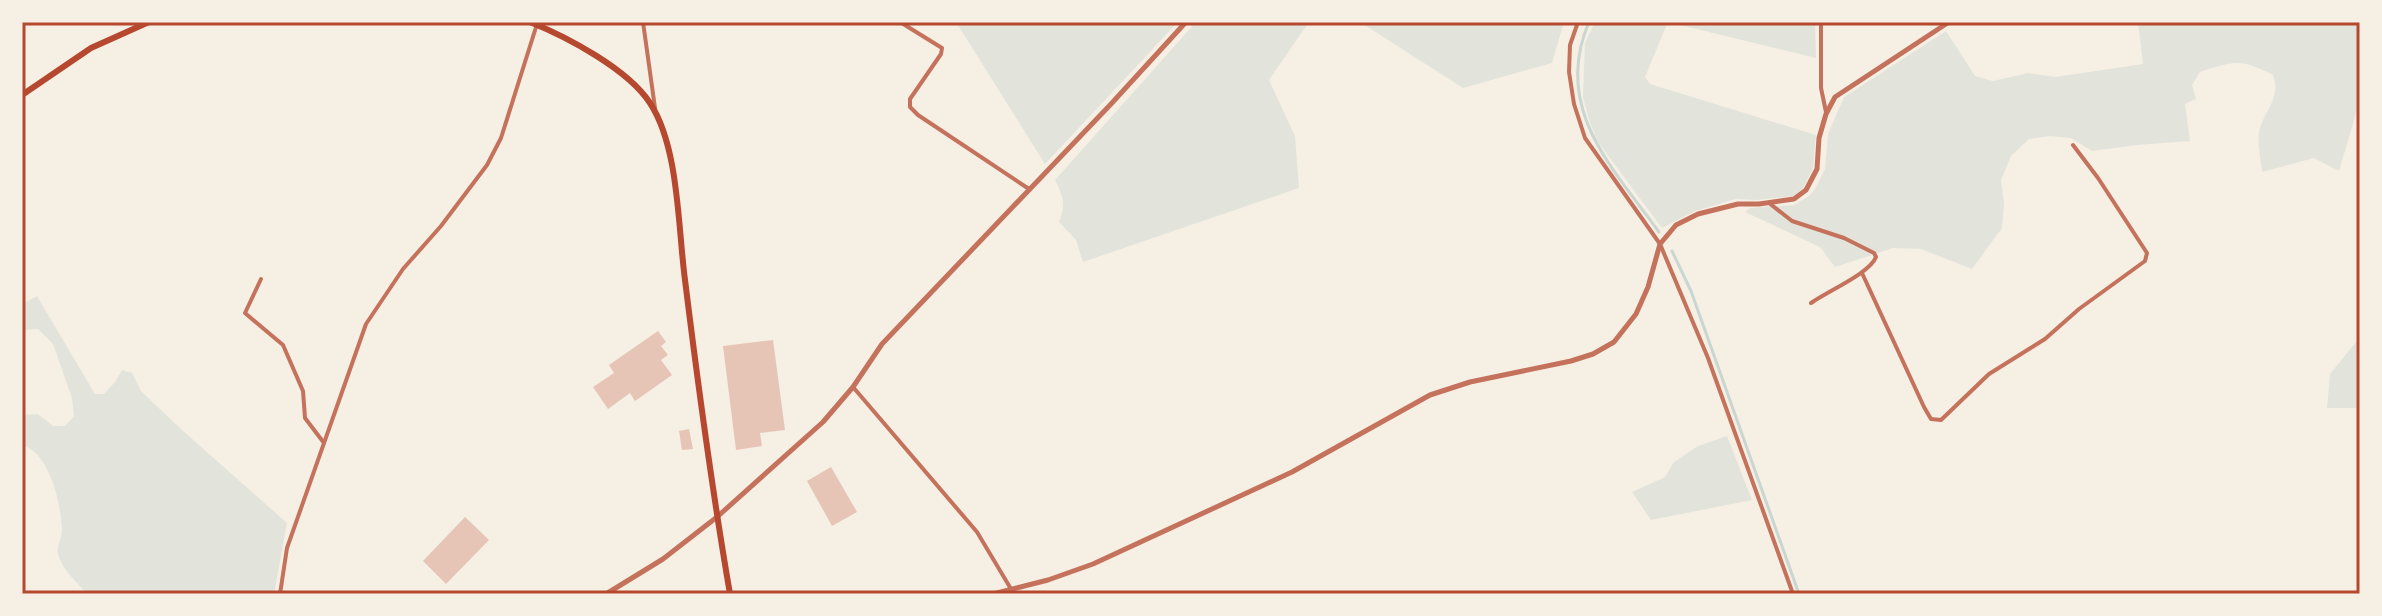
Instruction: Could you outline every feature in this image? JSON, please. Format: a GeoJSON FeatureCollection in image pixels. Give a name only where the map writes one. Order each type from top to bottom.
{"type":"FeatureCollection","features":[{"type":"Feature","properties":{"kind":"main road"},"geometry":{"type":"LineString","coordinates":[[22,95],[91,48],[149,22]]}},
{"type":"Feature","properties":{"kind":"main road"},"geometry":{"type":"LineString","coordinates":[[535,23],[575,42],[640,90],[655,111],[668,144],[730,594]]}},
{"type":"Feature","properties":{"kind":"street"},"geometry":{"type":"LineString","coordinates":[[643,22],[655,111]]}},
{"type":"Feature","properties":{"kind":"street"},"geometry":{"type":"LineString","coordinates":[[900,22],[942,48],[910,99],[910,107],[1029,189]]}},
{"type":"Feature","properties":{"kind":"street"},"geometry":{"type":"LineString","coordinates":[[606,594],[663,559],[717,517],[823,422],[853,387],[882,344],[1186,22]]}},
{"type":"Feature","properties":{"kind":"street"},"geometry":{"type":"LineString","coordinates":[[1578,22],[1570,45],[1569,72],[1574,104],[1585,138],[1660,244],[1708,358],[1793,594]]}},
{"type":"Feature","properties":{"kind":"street"},"geometry":{"type":"LineString","coordinates":[[1821,22],[1821,88],[1826,114]]}},
{"type":"Feature","properties":{"kind":"street"},"geometry":{"type":"LineString","coordinates":[[993,594],[1071,573],[1292,472],[1410,405],[1441,391],[1571,361],[1593,354],[1614,342],[1636,314],[1648,287],[1660,244],[1676,225],[1698,214],[1738,204],[1794,199],[1806,190],[1817,169],[1819,138],[1835,97],[1949,22]]}},
{"type":"Feature","properties":{"kind":"street"},"geometry":{"type":"LineString","coordinates":[[280,594],[287,548],[366,324],[403,269],[441,226],[487,165],[501,138],[535,23]]}},
{"type":"Feature","properties":{"kind":"street"},"geometry":{"type":"LineString","coordinates":[[1862,273],[1924,407],[1931,419],[1941,420],[1989,374],[2052,334],[2079,309],[2145,261],[2147,253],[2073,145]]}},
{"type":"Feature","properties":{"kind":"street"},"geometry":{"type":"LineString","coordinates":[[1769,203],[1792,221],[1844,238],[1874,253],[1875,260],[1862,273],[1811,303]]}},
{"type":"Feature","properties":{"kind":"street"},"geometry":{"type":"LineString","coordinates":[[261,279],[245,313],[283,345],[303,391],[305,418],[324,443]]}},
{"type":"Feature","properties":{"kind":"street"},"geometry":{"type":"LineString","coordinates":[[853,387],[977,532],[1013,591]]}},
{"type":"Feature","properties":{"kind":"shaded area"},"geometry":{"type":"Polygon","coordinates":[[[956,22],[1178,22],[1045,164],[956,22]]]}},
{"type":"Feature","properties":{"kind":"shaded area"},"geometry":{"type":"Polygon","coordinates":[[[1196,22],[1309,22],[1269,80],[1295,136],[1299,188],[1083,262],[1076,240],[1059,222],[1063,200],[1055,180],[1196,22]]]}},
{"type":"Feature","properties":{"kind":"shaded area"},"geometry":{"type":"Polygon","coordinates":[[[1360,22],[1564,22],[1552,63],[1463,88],[1360,22]]]}},
{"type":"Feature","properties":{"kind":"shaded area"},"geometry":{"type":"Polygon","coordinates":[[[1595,22],[1668,22],[1645,77],[1650,84],[1816,135],[1813,168],[1803,188],[1794,196],[1736,199],[1695,211],[1662,228],[1598,142],[1589,120],[1583,97],[1585,43],[1595,22]]]}},
{"type":"Feature","properties":{"kind":"shaded area"},"geometry":{"type":"Polygon","coordinates":[[[1668,22],[1815,22],[1816,58],[1668,22]]]}},
{"type":"Feature","properties":{"kind":"shaded area"},"geometry":{"type":"Polygon","coordinates":[[[2138,22],[2360,22],[2360,107],[2339,171],[2314,158],[2262,172],[2259,133],[2274,96],[2275,83],[2273,75],[2237,63],[2200,72],[2192,85],[2196,99],[2185,104],[2190,141],[2092,151],[2071,138],[2050,136],[2029,139],[2011,156],[2001,180],[2004,203],[2002,228],[1972,269],[1921,249],[1893,248],[1835,267],[1820,247],[1745,212],[1750,208],[1794,205],[1809,196],[1825,169],[1828,134],[1844,97],[1946,31],[1975,76],[1993,81],[2028,73],[2055,77],[2143,64],[2138,22]]]}},
{"type":"Feature","properties":{"kind":"shaded area"},"geometry":{"type":"Polygon","coordinates":[[[37,296],[95,394],[104,394],[122,370],[132,373],[141,391],[287,523],[274,594],[87,594],[70,576],[58,554],[61,519],[52,481],[40,458],[22,445],[22,415],[38,414],[53,426],[65,426],[74,416],[72,398],[53,344],[38,329],[22,330],[22,304],[37,296]]]}},
{"type":"Feature","properties":{"kind":"shaded area"},"geometry":{"type":"Polygon","coordinates":[[[2360,337],[2360,408],[2327,408],[2330,374],[2360,337]]]}},
{"type":"Feature","properties":{"kind":"shaded area"},"geometry":{"type":"Polygon","coordinates":[[[1727,436],[1752,500],[1651,520],[1632,492],[1665,477],[1674,462],[1698,446],[1727,436]]]}},
{"type":"Feature","properties":{"kind":"building"},"geometry":{"type":"Polygon","coordinates":[[[658,331],[666,342],[661,346],[668,355],[661,360],[672,375],[635,401],[630,393],[608,409],[593,387],[614,373],[609,365],[658,331]]]}},
{"type":"Feature","properties":{"kind":"building"},"geometry":{"type":"Polygon","coordinates":[[[773,340],[785,430],[760,433],[762,446],[736,450],[723,346],[773,340]]]}},
{"type":"Feature","properties":{"kind":"building"},"geometry":{"type":"Polygon","coordinates":[[[689,429],[693,449],[682,450],[679,431],[689,429]]]}},
{"type":"Feature","properties":{"kind":"building"},"geometry":{"type":"Polygon","coordinates":[[[831,467],[857,512],[832,526],[807,481],[831,467]]]}},
{"type":"Feature","properties":{"kind":"building"},"geometry":{"type":"Polygon","coordinates":[[[465,517],[489,540],[446,584],[423,561],[465,517]]]}},
{"type":"Feature","properties":{"kind":"waterway"},"geometry":{"type":"LineString","coordinates":[[1589,22],[1579,53],[1578,82],[1582,109],[1606,160],[1659,232]]}},
{"type":"Feature","properties":{"kind":"waterway"},"geometry":{"type":"LineString","coordinates":[[1672,251],[1691,291],[1799,594]]}}]}
